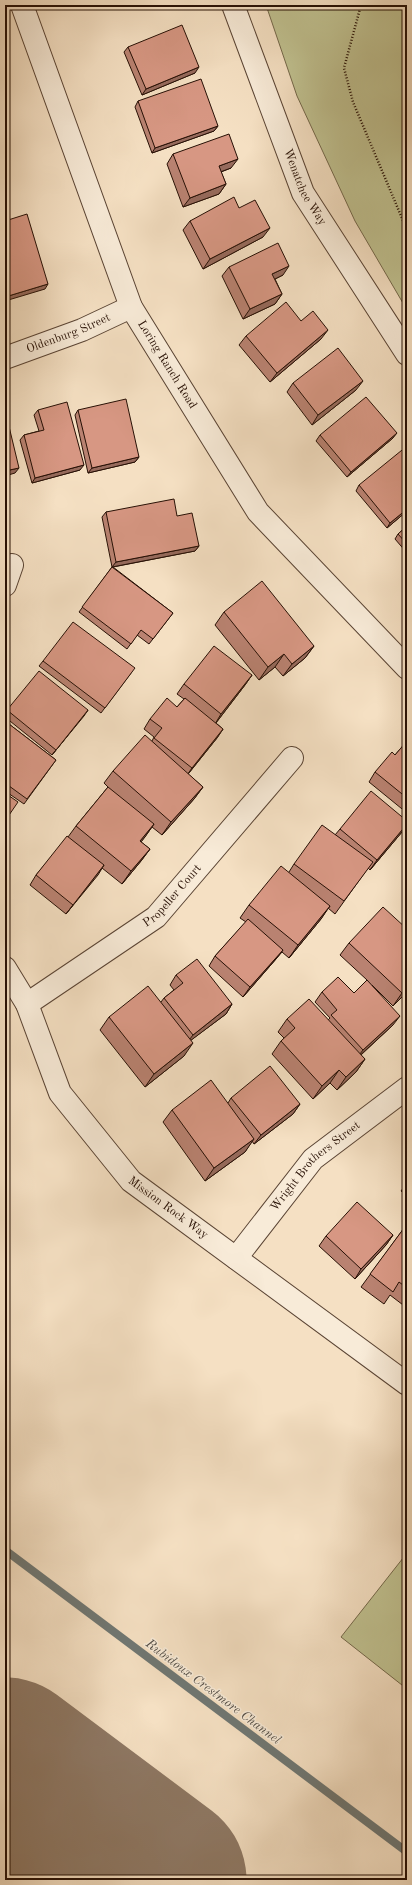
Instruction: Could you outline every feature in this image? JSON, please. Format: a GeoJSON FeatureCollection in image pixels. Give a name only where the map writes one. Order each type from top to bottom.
{"type":"FeatureCollection","features":[{"type":"Feature","properties":{"kind":"street","name":"Loring Ranch Road"},"geometry":{"type":"LineString","coordinates":[[22,5],[131,307],[258,512],[407,668]]}},
{"type":"Feature","properties":{"kind":"street","name":"Wenatchee Way"},"geometry":{"type":"LineString","coordinates":[[232,5],[303,193],[407,354]]}},
{"type":"Feature","properties":{"kind":"street","name":"Oldenburg Street"},"geometry":{"type":"LineString","coordinates":[[5,358],[82,330],[131,307]]}},
{"type":"Feature","properties":{"kind":"street","name":"Propeller Court"},"geometry":{"type":"LineString","coordinates":[[27,1004],[156,917],[292,758]]}},
{"type":"Feature","properties":{"kind":"street","name":"Mission Rock Way"},"geometry":{"type":"LineString","coordinates":[[5,968],[27,1004],[60,1093],[131,1181],[407,1384]]}},
{"type":"Feature","properties":{"kind":"street","name":"Wright Brothers Street"},"geometry":{"type":"LineString","coordinates":[[236,1258],[313,1159],[407,1088]]}},
{"type":"Feature","properties":{"kind":"path"},"geometry":{"type":"LineString","coordinates":[[361,5],[344,68],[353,102],[407,230]]}},
{"type":"Feature","properties":{"kind":"green space"},"geometry":{"type":"Polygon","coordinates":[[[266,5],[407,5],[407,310],[355,221],[297,96],[266,5]]]}},
{"type":"Feature","properties":{"kind":"green space"},"geometry":{"type":"Polygon","coordinates":[[[407,1553],[407,1689],[341,1637],[407,1553]]]}},
{"type":"Feature","properties":{"kind":"building"},"geometry":{"type":"Polygon","coordinates":[[[182,25],[199,67],[146,89],[128,47],[182,25]]]}},
{"type":"Feature","properties":{"kind":"building"},"geometry":{"type":"Polygon","coordinates":[[[201,79],[218,126],[155,148],[138,101],[201,79]]]}},
{"type":"Feature","properties":{"kind":"building"},"geometry":{"type":"Polygon","coordinates":[[[5,130],[8,138],[5,139],[5,130]]]}},
{"type":"Feature","properties":{"kind":"building"},"geometry":{"type":"Polygon","coordinates":[[[229,134],[238,159],[219,166],[226,184],[190,198],[173,154],[229,134]]]}},
{"type":"Feature","properties":{"kind":"building"},"geometry":{"type":"Polygon","coordinates":[[[234,197],[239,208],[255,200],[270,228],[210,259],[190,221],[234,197]]]}},
{"type":"Feature","properties":{"kind":"building"},"geometry":{"type":"Polygon","coordinates":[[[27,214],[48,284],[5,297],[5,221],[27,214]]]}},
{"type":"Feature","properties":{"kind":"building"},"geometry":{"type":"Polygon","coordinates":[[[278,243],[289,266],[272,274],[282,294],[250,309],[229,267],[278,243]]]}},
{"type":"Feature","properties":{"kind":"building"},"geometry":{"type":"Polygon","coordinates":[[[286,302],[301,321],[313,311],[328,330],[277,373],[246,336],[286,302]]]}},
{"type":"Feature","properties":{"kind":"building"},"geometry":{"type":"Polygon","coordinates":[[[338,348],[363,381],[318,415],[293,383],[338,348]]]}},
{"type":"Feature","properties":{"kind":"building"},"geometry":{"type":"Polygon","coordinates":[[[366,397],[397,433],[351,472],[320,435],[366,397]]]}},
{"type":"Feature","properties":{"kind":"building"},"geometry":{"type":"Polygon","coordinates":[[[126,399],[139,457],[92,468],[78,410],[126,399]]]}},
{"type":"Feature","properties":{"kind":"building"},"geometry":{"type":"Polygon","coordinates":[[[67,402],[84,465],[35,478],[24,435],[44,430],[38,410],[67,402]]]}},
{"type":"Feature","properties":{"kind":"building"},"geometry":{"type":"Polygon","coordinates":[[[6,414],[19,468],[5,471],[5,415],[6,414]]]}},
{"type":"Feature","properties":{"kind":"building"},"geometry":{"type":"Polygon","coordinates":[[[407,446],[407,509],[390,523],[359,485],[407,446]]]}},
{"type":"Feature","properties":{"kind":"building"},"geometry":{"type":"Polygon","coordinates":[[[174,499],[177,516],[192,513],[199,546],[116,562],[106,512],[174,499]]]}},
{"type":"Feature","properties":{"kind":"building"},"geometry":{"type":"Polygon","coordinates":[[[407,526],[407,544],[398,534],[407,526]]]}},
{"type":"Feature","properties":{"kind":"building"},"geometry":{"type":"Polygon","coordinates":[[[112,567],[173,613],[153,639],[141,630],[131,644],[82,607],[112,567]]]}},
{"type":"Feature","properties":{"kind":"building"},"geometry":{"type":"Polygon","coordinates":[[[262,581],[314,646],[292,664],[284,654],[268,667],[224,612],[262,581]]]}},
{"type":"Feature","properties":{"kind":"building"},"geometry":{"type":"Polygon","coordinates":[[[73,622],[135,668],[105,708],[43,661],[73,622]]]}},
{"type":"Feature","properties":{"kind":"building"},"geometry":{"type":"Polygon","coordinates":[[[214,646],[252,675],[221,714],[184,684],[214,646]]]}},
{"type":"Feature","properties":{"kind":"building"},"geometry":{"type":"Polygon","coordinates":[[[39,671],[88,710],[56,750],[7,710],[39,671]]]}},
{"type":"Feature","properties":{"kind":"building"},"geometry":{"type":"Polygon","coordinates":[[[167,698],[177,707],[185,698],[223,729],[192,768],[154,738],[162,728],[150,719],[167,698]]]}},
{"type":"Feature","properties":{"kind":"building"},"geometry":{"type":"Polygon","coordinates":[[[5,721],[56,760],[27,799],[5,783],[5,721]]]}},
{"type":"Feature","properties":{"kind":"building"},"geometry":{"type":"Polygon","coordinates":[[[145,735],[203,787],[171,822],[113,771],[145,735]]]}},
{"type":"Feature","properties":{"kind":"building"},"geometry":{"type":"Polygon","coordinates":[[[407,741],[407,798],[375,772],[392,752],[395,755],[407,741]]]}},
{"type":"Feature","properties":{"kind":"building"},"geometry":{"type":"Polygon","coordinates":[[[108,787],[154,824],[140,841],[150,849],[131,871],[76,826],[108,787]]]}},
{"type":"Feature","properties":{"kind":"building"},"geometry":{"type":"Polygon","coordinates":[[[371,791],[407,821],[407,824],[377,860],[340,829],[371,791]]]}},
{"type":"Feature","properties":{"kind":"building"},"geometry":{"type":"Polygon","coordinates":[[[5,793],[18,802],[5,821],[5,793]]]}},
{"type":"Feature","properties":{"kind":"building"},"geometry":{"type":"Polygon","coordinates":[[[322,825],[373,862],[344,901],[294,864],[322,825]]]}},
{"type":"Feature","properties":{"kind":"building"},"geometry":{"type":"Polygon","coordinates":[[[67,836],[104,865],[73,905],[36,875],[67,836]]]}},
{"type":"Feature","properties":{"kind":"building"},"geometry":{"type":"Polygon","coordinates":[[[281,866],[330,906],[298,945],[249,905],[281,866]]]}},
{"type":"Feature","properties":{"kind":"building"},"geometry":{"type":"Polygon","coordinates":[[[383,907],[407,929],[407,988],[402,993],[349,943],[383,907]]]}},
{"type":"Feature","properties":{"kind":"building"},"geometry":{"type":"Polygon","coordinates":[[[248,919],[283,950],[250,987],[215,956],[248,919]]]}},
{"type":"Feature","properties":{"kind":"building"},"geometry":{"type":"Polygon","coordinates":[[[197,959],[232,1004],[193,1035],[164,998],[183,983],[176,975],[197,959]]]}},
{"type":"Feature","properties":{"kind":"building"},"geometry":{"type":"Polygon","coordinates":[[[338,977],[354,993],[367,980],[400,1016],[363,1050],[331,1015],[337,1010],[322,992],[338,977]]]}},
{"type":"Feature","properties":{"kind":"building"},"geometry":{"type":"Polygon","coordinates":[[[148,986],[193,1043],[154,1074],[109,1017],[148,986]]]}},
{"type":"Feature","properties":{"kind":"building"},"geometry":{"type":"Polygon","coordinates":[[[309,999],[365,1059],[346,1077],[339,1070],[322,1086],[281,1041],[295,1028],[287,1019],[309,999]]]}},
{"type":"Feature","properties":{"kind":"building"},"geometry":{"type":"Polygon","coordinates":[[[270,1066],[300,1104],[261,1135],[231,1098],[270,1066]]]}},
{"type":"Feature","properties":{"kind":"building"},"geometry":{"type":"Polygon","coordinates":[[[211,1080],[254,1139],[214,1168],[172,1110],[211,1080]]]}},
{"type":"Feature","properties":{"kind":"building"},"geometry":{"type":"Polygon","coordinates":[[[357,1202],[393,1235],[361,1269],[326,1236],[357,1202]]]}},
{"type":"Feature","properties":{"kind":"building"},"geometry":{"type":"Polygon","coordinates":[[[407,1224],[407,1288],[399,1282],[393,1292],[370,1274],[407,1224]]]}},
{"type":"Feature","properties":{"kind":"waterway","name":"Rubidoux Crestmore Channel"},"geometry":{"type":"LineString","coordinates":[[5,1550],[407,1852]]}},
{"type":"Feature","properties":{"kind":"runway"},"geometry":{"type":"LineString","coordinates":[[5,1764],[160,1880]]}}]}
